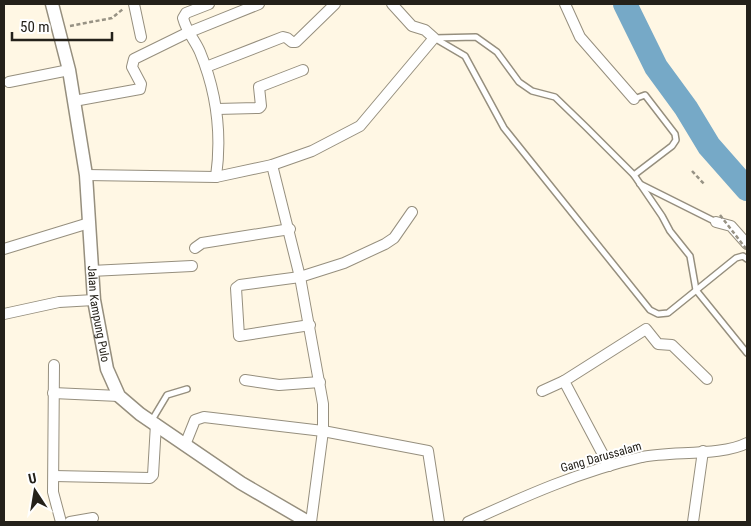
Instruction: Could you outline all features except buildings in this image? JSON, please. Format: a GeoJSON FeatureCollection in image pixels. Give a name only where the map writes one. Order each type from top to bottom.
{"type":"FeatureCollection","features":[{"type":"Feature","properties":{"kind":"street","name":"Jalan Kampung Pulo"},"geometry":{"type":"LineString","coordinates":[[52,4],[69,70],[86,175],[94,300],[107,369],[119,396],[140,414],[241,483],[309,522]]}},
{"type":"Feature","properties":{"kind":"street"},"geometry":{"type":"LineString","coordinates":[[209,4],[183,16],[187,33],[199,50],[206,67],[217,109],[220,151],[216,177]]}},
{"type":"Feature","properties":{"kind":"street"},"geometry":{"type":"LineString","coordinates":[[74,101],[140,89],[141,84],[132,66],[134,59],[187,33],[259,4]]}},
{"type":"Feature","properties":{"kind":"street"},"geometry":{"type":"LineString","coordinates":[[206,67],[283,37],[296,42],[335,4]]}},
{"type":"Feature","properties":{"kind":"street"},"geometry":{"type":"LineString","coordinates":[[86,175],[216,177],[272,165],[312,152],[360,126],[434,38],[425,30],[412,26],[392,4]]}},
{"type":"Feature","properties":{"kind":"street"},"geometry":{"type":"LineString","coordinates":[[565,4],[580,37],[634,99]]}},
{"type":"Feature","properties":{"kind":"street"},"geometry":{"type":"LineString","coordinates":[[129,6],[141,37]]}},
{"type":"Feature","properties":{"kind":"street"},"geometry":{"type":"LineString","coordinates":[[9,82],[69,70]]}},
{"type":"Feature","properties":{"kind":"street"},"geometry":{"type":"LineString","coordinates":[[217,109],[259,108],[261,106],[259,87],[303,70]]}},
{"type":"Feature","properties":{"kind":"street"},"geometry":{"type":"LineString","coordinates":[[272,165],[290,229],[320,382],[323,431],[309,522]]}},
{"type":"Feature","properties":{"kind":"street"},"geometry":{"type":"LineString","coordinates":[[310,325],[242,337],[238,334],[236,288],[240,285],[300,277],[344,263],[394,238],[412,212]]}},
{"type":"Feature","properties":{"kind":"street"},"geometry":{"type":"LineString","coordinates":[[718,218],[731,226],[747,244]]}},
{"type":"Feature","properties":{"kind":"street"},"geometry":{"type":"LineString","coordinates":[[4,249],[89,223]]}},
{"type":"Feature","properties":{"kind":"street"},"geometry":{"type":"LineString","coordinates":[[196,248],[202,243],[290,229]]}},
{"type":"Feature","properties":{"kind":"street"},"geometry":{"type":"LineString","coordinates":[[91,271],[192,266]]}},
{"type":"Feature","properties":{"kind":"street"},"geometry":{"type":"LineString","coordinates":[[4,314],[59,302],[94,300]]}},
{"type":"Feature","properties":{"kind":"street"},"geometry":{"type":"LineString","coordinates":[[542,391],[564,381],[646,329],[658,344],[672,345],[707,379]]}},
{"type":"Feature","properties":{"kind":"street"},"geometry":{"type":"LineString","coordinates":[[54,365],[54,476],[52,492],[61,522]]}},
{"type":"Feature","properties":{"kind":"street"},"geometry":{"type":"LineString","coordinates":[[245,380],[279,385],[320,382]]}},
{"type":"Feature","properties":{"kind":"street"},"geometry":{"type":"LineString","coordinates":[[564,381],[609,466]]}},
{"type":"Feature","properties":{"kind":"street"},"geometry":{"type":"LineString","coordinates":[[53,393],[119,396]]}},
{"type":"Feature","properties":{"kind":"street"},"geometry":{"type":"LineString","coordinates":[[185,445],[194,420],[199,417],[323,431],[428,451],[439,522]]}},
{"type":"Feature","properties":{"kind":"street"},"geometry":{"type":"LineString","coordinates":[[54,476],[150,478],[153,475],[154,422]]}},
{"type":"Feature","properties":{"kind":"street","name":"Gang Darussalam"},"geometry":{"type":"LineString","coordinates":[[468,522],[559,482],[609,466],[644,457],[730,449],[747,443]]}},
{"type":"Feature","properties":{"kind":"street"},"geometry":{"type":"LineString","coordinates":[[693,522],[703,451]]}},
{"type":"Feature","properties":{"kind":"street"},"geometry":{"type":"LineString","coordinates":[[70,522],[93,518]]}},
{"type":"Feature","properties":{"kind":"lane"},"geometry":{"type":"LineString","coordinates":[[434,38],[476,37],[497,52],[519,82],[532,91],[555,97],[634,175],[662,216],[670,232],[690,256],[696,290],[747,353]]}},
{"type":"Feature","properties":{"kind":"lane"},"geometry":{"type":"LineString","coordinates":[[434,38],[465,56],[504,128],[650,310],[658,314],[668,313],[736,258],[743,256],[747,259]]}},
{"type":"Feature","properties":{"kind":"lane"},"geometry":{"type":"LineString","coordinates":[[634,99],[645,95],[675,134],[676,140],[672,146],[634,175]]}},
{"type":"Feature","properties":{"kind":"lane"},"geometry":{"type":"LineString","coordinates":[[640,184],[718,218]]}},
{"type":"Feature","properties":{"kind":"lane"},"geometry":{"type":"LineString","coordinates":[[154,422],[166,395],[186,389]]}},
{"type":"Feature","properties":{"kind":"path"},"geometry":{"type":"LineString","coordinates":[[58,28],[112,18],[129,6]]}},
{"type":"Feature","properties":{"kind":"path"},"geometry":{"type":"LineString","coordinates":[[692,172],[705,185]]}},
{"type":"Feature","properties":{"kind":"path"},"geometry":{"type":"LineString","coordinates":[[718,218],[747,250]]}},
{"type":"Feature","properties":{"kind":"waterway"},"geometry":{"type":"LineString","coordinates":[[625,4],[656,67],[686,108],[709,146],[747,189]]}}]}
